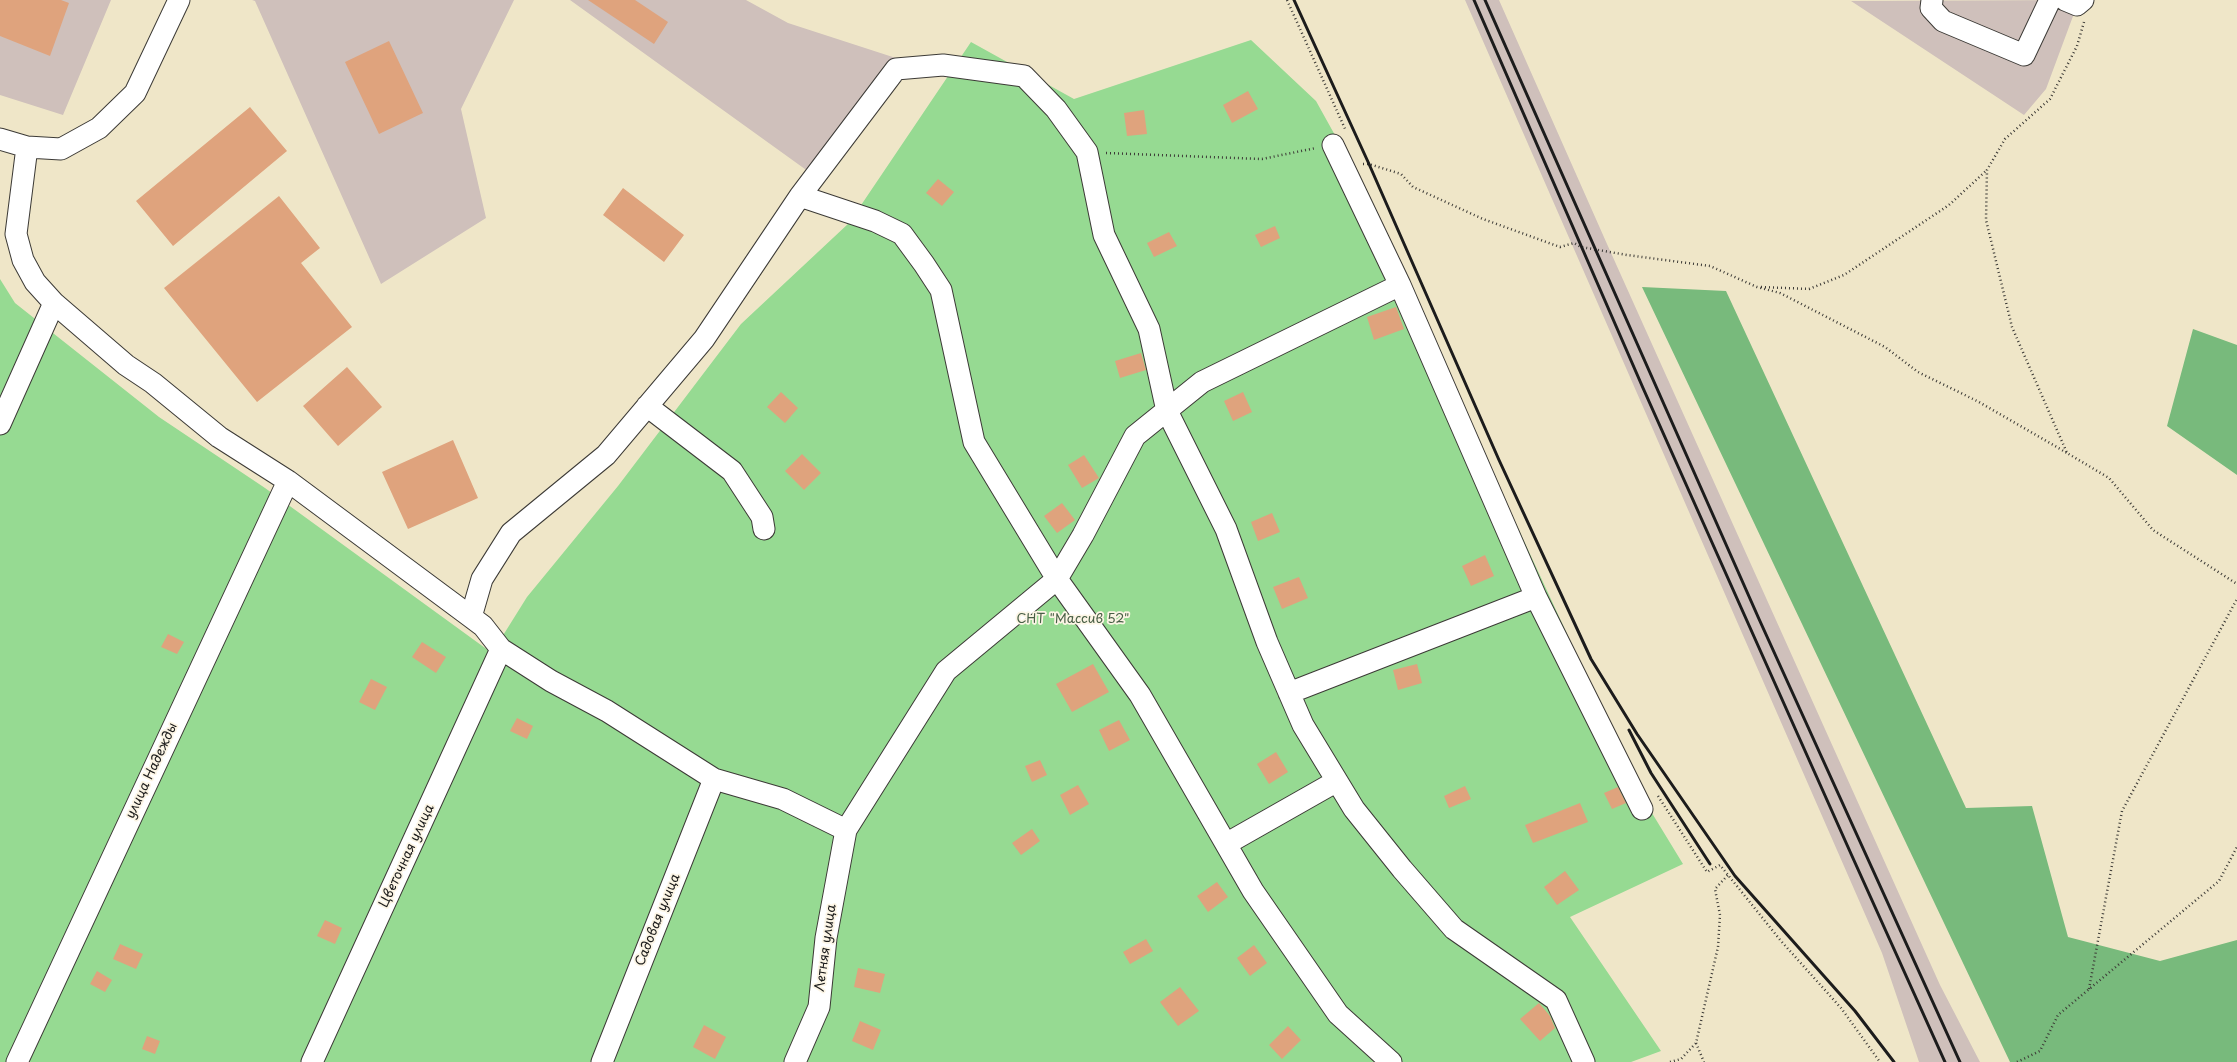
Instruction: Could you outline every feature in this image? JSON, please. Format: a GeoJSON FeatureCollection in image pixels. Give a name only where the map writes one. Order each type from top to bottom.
{"type":"FeatureCollection","features":[{"type":"Feature","properties":{"kind":"street"},"geometry":{"type":"LineString","coordinates":[[0,139],[26,147],[61,149],[99,128],[135,94],[179,0]]}},
{"type":"Feature","properties":{"kind":"street"},"geometry":{"type":"LineString","coordinates":[[1932,0],[1931,8],[1943,21],[2024,55],[2050,0]]}},
{"type":"Feature","properties":{"kind":"street"},"geometry":{"type":"LineString","coordinates":[[2065,0],[2084,8]]}},
{"type":"Feature","properties":{"kind":"street"},"geometry":{"type":"LineString","coordinates":[[471,617],[482,579],[512,533],[606,455],[704,339],[800,196],[896,69],[943,65],[1024,76],[1056,109],[1087,152],[1104,234],[1149,329],[1167,411],[1226,529],[1267,642],[1303,725],[1354,809],[1402,869],[1454,929],[1556,1000],[1584,1062]]}},
{"type":"Feature","properties":{"kind":"street"},"geometry":{"type":"LineString","coordinates":[[1340,140],[1400,285],[1536,597],[1642,809]]}},
{"type":"Feature","properties":{"kind":"street"},"geometry":{"type":"LineString","coordinates":[[26,147],[16,234],[22,260],[35,282],[54,303],[126,365],[153,383],[219,437],[288,481],[471,617],[483,626],[502,649],[551,681],[607,711],[714,778],[783,799],[846,830],[946,671],[1057,579],[1083,535],[1135,436],[1202,382],[1400,285]]}},
{"type":"Feature","properties":{"kind":"street"},"geometry":{"type":"LineString","coordinates":[[800,196],[875,221],[902,234],[924,264],[941,290],[974,442],[1057,579],[1140,695],[1253,890],[1338,1014],[1391,1062]]}},
{"type":"Feature","properties":{"kind":"street"},"geometry":{"type":"LineString","coordinates":[[0,424],[54,303]]}},
{"type":"Feature","properties":{"kind":"street"},"geometry":{"type":"LineString","coordinates":[[646,406],[732,471],[762,517],[764,529]]}},
{"type":"Feature","properties":{"kind":"street","name":"улица Надежды"},"geometry":{"type":"LineString","coordinates":[[17,1062],[288,481]]}},
{"type":"Feature","properties":{"kind":"street"},"geometry":{"type":"LineString","coordinates":[[1289,693],[1536,597]]}},
{"type":"Feature","properties":{"kind":"street","name":"Цветочная улица"},"geometry":{"type":"LineString","coordinates":[[312,1062],[502,649]]}},
{"type":"Feature","properties":{"kind":"street","name":"Садовая улица"},"geometry":{"type":"LineString","coordinates":[[602,1062],[714,778]]}},
{"type":"Feature","properties":{"kind":"street"},"geometry":{"type":"LineString","coordinates":[[1226,844],[1337,781]]}},
{"type":"Feature","properties":{"kind":"street","name":"Летняя улица"},"geometry":{"type":"LineString","coordinates":[[795,1062],[819,1007],[826,938],[846,830]]}},
{"type":"Feature","properties":{"kind":"path"},"geometry":{"type":"LineString","coordinates":[[1087,152],[1262,159],[1340,140],[1287,0]]}},
{"type":"Feature","properties":{"kind":"path"},"geometry":{"type":"LineString","coordinates":[[1757,287],[1809,289],[1844,275],[1949,204],[1987,170],[2005,139],[2050,99],[2077,46],[2084,8]]}},
{"type":"Feature","properties":{"kind":"path"},"geometry":{"type":"LineString","coordinates":[[1364,171],[1360,164],[1369,164],[1401,174],[1413,187],[1427,194],[1483,219],[1560,247],[1574,244],[1581,247],[1710,266],[1757,287],[1780,293],[1885,347],[1918,372],[1979,402],[2109,478],[2153,530],[2237,584]]}},
{"type":"Feature","properties":{"kind":"path"},"geometry":{"type":"LineString","coordinates":[[1987,170],[1986,220],[2012,327],[2068,454]]}},
{"type":"Feature","properties":{"kind":"path"},"geometry":{"type":"LineString","coordinates":[[2089,989],[2122,811],[2237,599]]}},
{"type":"Feature","properties":{"kind":"path"},"geometry":{"type":"LineString","coordinates":[[1654,789],[1707,872],[1720,864],[1781,942],[1841,1008],[1880,1062]]}},
{"type":"Feature","properties":{"kind":"path"},"geometry":{"type":"LineString","coordinates":[[2017,1062],[2040,1051],[2058,1015],[2219,881],[2237,847]]}},
{"type":"Feature","properties":{"kind":"path"},"geometry":{"type":"LineString","coordinates":[[1670,1062],[1681,1059],[1696,1043],[1718,947],[1720,915],[1715,889],[1728,875]]}},
{"type":"Feature","properties":{"kind":"path"},"geometry":{"type":"LineString","coordinates":[[1696,1043],[1704,1062]]}},
{"type":"Feature","properties":{"kind":"shaded area"},"geometry":{"type":"Polygon","coordinates":[[[0,0],[111,0],[63,115],[0,95],[0,0]]]}},
{"type":"Feature","properties":{"kind":"shaded area"},"geometry":{"type":"Polygon","coordinates":[[[252,0],[514,0],[461,109],[486,218],[381,284],[255,1],[252,0]]]}},
{"type":"Feature","properties":{"kind":"shaded area"},"geometry":{"type":"Polygon","coordinates":[[[570,0],[746,0],[788,23],[902,60],[816,177],[570,0]]]}},
{"type":"Feature","properties":{"kind":"shaded area"},"geometry":{"type":"Polygon","coordinates":[[[1465,0],[1499,0],[1940,985],[1980,1062],[1919,1062],[1882,953],[1465,0]]]}},
{"type":"Feature","properties":{"kind":"shaded area"},"geometry":{"type":"Polygon","coordinates":[[[2079,0],[2046,89],[2024,115],[1851,1],[2079,0]]]}},
{"type":"Feature","properties":{"kind":"green space","name":"СНТ \"Массив 52\""},"geometry":{"type":"Polygon","coordinates":[[[1251,40],[1316,101],[1341,146],[1644,800],[1683,864],[1570,917],[1661,1051],[1631,1062],[0,1062],[0,279],[15,303],[159,417],[265,488],[492,653],[527,597],[618,486],[741,324],[849,223],[971,42],[1074,99],[1251,40]]]}},
{"type":"Feature","properties":{"kind":"green space"},"geometry":{"type":"Polygon","coordinates":[[[1642,287],[1726,291],[1966,808],[2032,806],[2068,937],[2160,961],[2237,940],[2237,1062],[2010,1062],[1642,287]]]}},
{"type":"Feature","properties":{"kind":"green space"},"geometry":{"type":"Polygon","coordinates":[[[2193,329],[2237,345],[2237,475],[2167,426],[2193,329]]]}},
{"type":"Feature","properties":{"kind":"building"},"geometry":{"type":"Polygon","coordinates":[[[0,0],[61,0],[69,3],[50,56],[0,36],[0,0]]]}},
{"type":"Feature","properties":{"kind":"building"},"geometry":{"type":"Polygon","coordinates":[[[588,0],[635,0],[668,22],[654,44],[588,0]]]}},
{"type":"Feature","properties":{"kind":"building"},"geometry":{"type":"Polygon","coordinates":[[[389,41],[423,113],[379,134],[345,62],[389,41]]]}},
{"type":"Feature","properties":{"kind":"building"},"geometry":{"type":"Polygon","coordinates":[[[1248,91],[1258,109],[1232,123],[1223,105],[1248,91]]]}},
{"type":"Feature","properties":{"kind":"building"},"geometry":{"type":"Polygon","coordinates":[[[250,107],[287,151],[173,246],[136,201],[250,107]]]}},
{"type":"Feature","properties":{"kind":"building"},"geometry":{"type":"Polygon","coordinates":[[[1144,110],[1147,134],[1127,136],[1124,113],[1144,110]]]}},
{"type":"Feature","properties":{"kind":"building"},"geometry":{"type":"Polygon","coordinates":[[[938,179],[954,192],[942,206],[926,193],[938,179]]]}},
{"type":"Feature","properties":{"kind":"building"},"geometry":{"type":"Polygon","coordinates":[[[623,188],[684,235],[664,262],[603,215],[623,188]]]}},
{"type":"Feature","properties":{"kind":"building"},"geometry":{"type":"Polygon","coordinates":[[[279,196],[320,248],[301,263],[352,327],[257,402],[164,288],[279,196]]]}},
{"type":"Feature","properties":{"kind":"building"},"geometry":{"type":"Polygon","coordinates":[[[1275,226],[1280,238],[1261,247],[1255,235],[1275,226]]]}},
{"type":"Feature","properties":{"kind":"building"},"geometry":{"type":"Polygon","coordinates":[[[1169,232],[1177,246],[1154,257],[1147,243],[1169,232]]]}},
{"type":"Feature","properties":{"kind":"building"},"geometry":{"type":"Polygon","coordinates":[[[1396,307],[1404,329],[1374,340],[1367,317],[1396,307]]]}},
{"type":"Feature","properties":{"kind":"building"},"geometry":{"type":"Polygon","coordinates":[[[1141,353],[1146,370],[1120,378],[1115,361],[1141,353]]]}},
{"type":"Feature","properties":{"kind":"building"},"geometry":{"type":"Polygon","coordinates":[[[347,367],[382,407],[338,446],[303,406],[347,367]]]}},
{"type":"Feature","properties":{"kind":"building"},"geometry":{"type":"Polygon","coordinates":[[[781,392],[798,408],[785,423],[767,407],[781,392]]]}},
{"type":"Feature","properties":{"kind":"building"},"geometry":{"type":"Polygon","coordinates":[[[1243,392],[1252,412],[1233,421],[1224,401],[1243,392]]]}},
{"type":"Feature","properties":{"kind":"building"},"geometry":{"type":"Polygon","coordinates":[[[453,440],[478,498],[408,529],[382,472],[453,440]]]}},
{"type":"Feature","properties":{"kind":"building"},"geometry":{"type":"Polygon","coordinates":[[[802,454],[821,473],[804,490],[785,471],[802,454]]]}},
{"type":"Feature","properties":{"kind":"building"},"geometry":{"type":"Polygon","coordinates":[[[1084,455],[1099,478],[1082,488],[1068,465],[1084,455]]]}},
{"type":"Feature","properties":{"kind":"building"},"geometry":{"type":"Polygon","coordinates":[[[1062,503],[1075,520],[1057,533],[1044,516],[1062,503]]]}},
{"type":"Feature","properties":{"kind":"building"},"geometry":{"type":"Polygon","coordinates":[[[1272,513],[1280,532],[1258,541],[1251,522],[1272,513]]]}},
{"type":"Feature","properties":{"kind":"building"},"geometry":{"type":"Polygon","coordinates":[[[1485,555],[1494,576],[1471,586],[1462,566],[1485,555]]]}},
{"type":"Feature","properties":{"kind":"building"},"geometry":{"type":"Polygon","coordinates":[[[1299,577],[1308,598],[1282,609],[1273,587],[1299,577]]]}},
{"type":"Feature","properties":{"kind":"building"},"geometry":{"type":"Polygon","coordinates":[[[168,634],[184,642],[177,654],[161,647],[168,634]]]}},
{"type":"Feature","properties":{"kind":"building"},"geometry":{"type":"Polygon","coordinates":[[[422,642],[446,657],[436,673],[412,657],[422,642]]]}},
{"type":"Feature","properties":{"kind":"building"},"geometry":{"type":"Polygon","coordinates":[[[1093,664],[1109,692],[1072,712],[1056,684],[1093,664]]]}},
{"type":"Feature","properties":{"kind":"building"},"geometry":{"type":"Polygon","coordinates":[[[1417,664],[1422,683],[1398,690],[1393,670],[1417,664]]]}},
{"type":"Feature","properties":{"kind":"building"},"geometry":{"type":"Polygon","coordinates":[[[371,679],[387,687],[375,710],[359,702],[371,679]]]}},
{"type":"Feature","properties":{"kind":"building"},"geometry":{"type":"Polygon","coordinates":[[[517,718],[533,726],[527,739],[510,731],[517,718]]]}},
{"type":"Feature","properties":{"kind":"building"},"geometry":{"type":"Polygon","coordinates":[[[1119,720],[1130,740],[1109,751],[1099,730],[1119,720]]]}},
{"type":"Feature","properties":{"kind":"building"},"geometry":{"type":"Polygon","coordinates":[[[1276,752],[1288,772],[1269,784],[1257,764],[1276,752]]]}},
{"type":"Feature","properties":{"kind":"building"},"geometry":{"type":"Polygon","coordinates":[[[1040,760],[1047,775],[1032,782],[1025,766],[1040,760]]]}},
{"type":"Feature","properties":{"kind":"building"},"geometry":{"type":"Polygon","coordinates":[[[1078,785],[1089,804],[1070,815],[1060,795],[1078,785]]]}},
{"type":"Feature","properties":{"kind":"building"},"geometry":{"type":"Polygon","coordinates":[[[1465,786],[1471,799],[1449,808],[1444,796],[1465,786]]]}},
{"type":"Feature","properties":{"kind":"building"},"geometry":{"type":"Polygon","coordinates":[[[1618,787],[1626,803],[1612,809],[1604,793],[1618,787]]]}},
{"type":"Feature","properties":{"kind":"building"},"geometry":{"type":"Polygon","coordinates":[[[1580,803],[1588,822],[1533,843],[1525,825],[1580,803]]]}},
{"type":"Feature","properties":{"kind":"building"},"geometry":{"type":"Polygon","coordinates":[[[1032,829],[1040,841],[1021,855],[1012,843],[1032,829]]]}},
{"type":"Feature","properties":{"kind":"building"},"geometry":{"type":"Polygon","coordinates":[[[1565,871],[1579,890],[1557,905],[1544,887],[1565,871]]]}},
{"type":"Feature","properties":{"kind":"building"},"geometry":{"type":"Polygon","coordinates":[[[1217,882],[1228,897],[1208,912],[1197,896],[1217,882]]]}},
{"type":"Feature","properties":{"kind":"building"},"geometry":{"type":"Polygon","coordinates":[[[325,920],[342,928],[335,944],[317,936],[325,920]]]}},
{"type":"Feature","properties":{"kind":"building"},"geometry":{"type":"Polygon","coordinates":[[[1146,939],[1153,951],[1130,964],[1123,952],[1146,939]]]}},
{"type":"Feature","properties":{"kind":"building"},"geometry":{"type":"Polygon","coordinates":[[[120,944],[143,954],[136,969],[113,959],[120,944]]]}},
{"type":"Feature","properties":{"kind":"building"},"geometry":{"type":"Polygon","coordinates":[[[1254,945],[1267,963],[1250,976],[1237,958],[1254,945]]]}},
{"type":"Feature","properties":{"kind":"building"},"geometry":{"type":"Polygon","coordinates":[[[858,968],[885,974],[880,993],[854,987],[858,968]]]}},
{"type":"Feature","properties":{"kind":"building"},"geometry":{"type":"Polygon","coordinates":[[[97,971],[112,980],[105,992],[90,984],[97,971]]]}},
{"type":"Feature","properties":{"kind":"building"},"geometry":{"type":"Polygon","coordinates":[[[1180,987],[1199,1011],[1178,1026],[1160,1002],[1180,987]]]}},
{"type":"Feature","properties":{"kind":"building"},"geometry":{"type":"Polygon","coordinates":[[[1539,1003],[1550,1016],[1555,1028],[1540,1041],[1520,1019],[1539,1003]]]}},
{"type":"Feature","properties":{"kind":"building"},"geometry":{"type":"Polygon","coordinates":[[[860,1021],[881,1030],[873,1050],[852,1041],[860,1021]]]}},
{"type":"Feature","properties":{"kind":"building"},"geometry":{"type":"Polygon","coordinates":[[[704,1025],[726,1037],[715,1059],[693,1047],[704,1025]]]}},
{"type":"Feature","properties":{"kind":"building"},"geometry":{"type":"Polygon","coordinates":[[[1288,1026],[1301,1040],[1282,1059],[1269,1045],[1288,1026]]]}},
{"type":"Feature","properties":{"kind":"building"},"geometry":{"type":"Polygon","coordinates":[[[147,1036],[160,1041],[155,1054],[142,1049],[147,1036]]]}},
{"type":"Feature","properties":{"kind":"railway"},"geometry":{"type":"LineString","coordinates":[[1294,0],[1369,164],[1499,460],[1591,659],[1637,734],[1735,876],[1855,1011],[1894,1062]]}},
{"type":"Feature","properties":{"kind":"railway"},"geometry":{"type":"LineString","coordinates":[[1474,0],[1643,388],[1945,1062]]}},
{"type":"Feature","properties":{"kind":"railway"},"geometry":{"type":"LineString","coordinates":[[1485,0],[1759,619],[1960,1062]]}},
{"type":"Feature","properties":{"kind":"railway"},"geometry":{"type":"LineString","coordinates":[[1629,730],[1651,773],[1710,864]]}}]}
